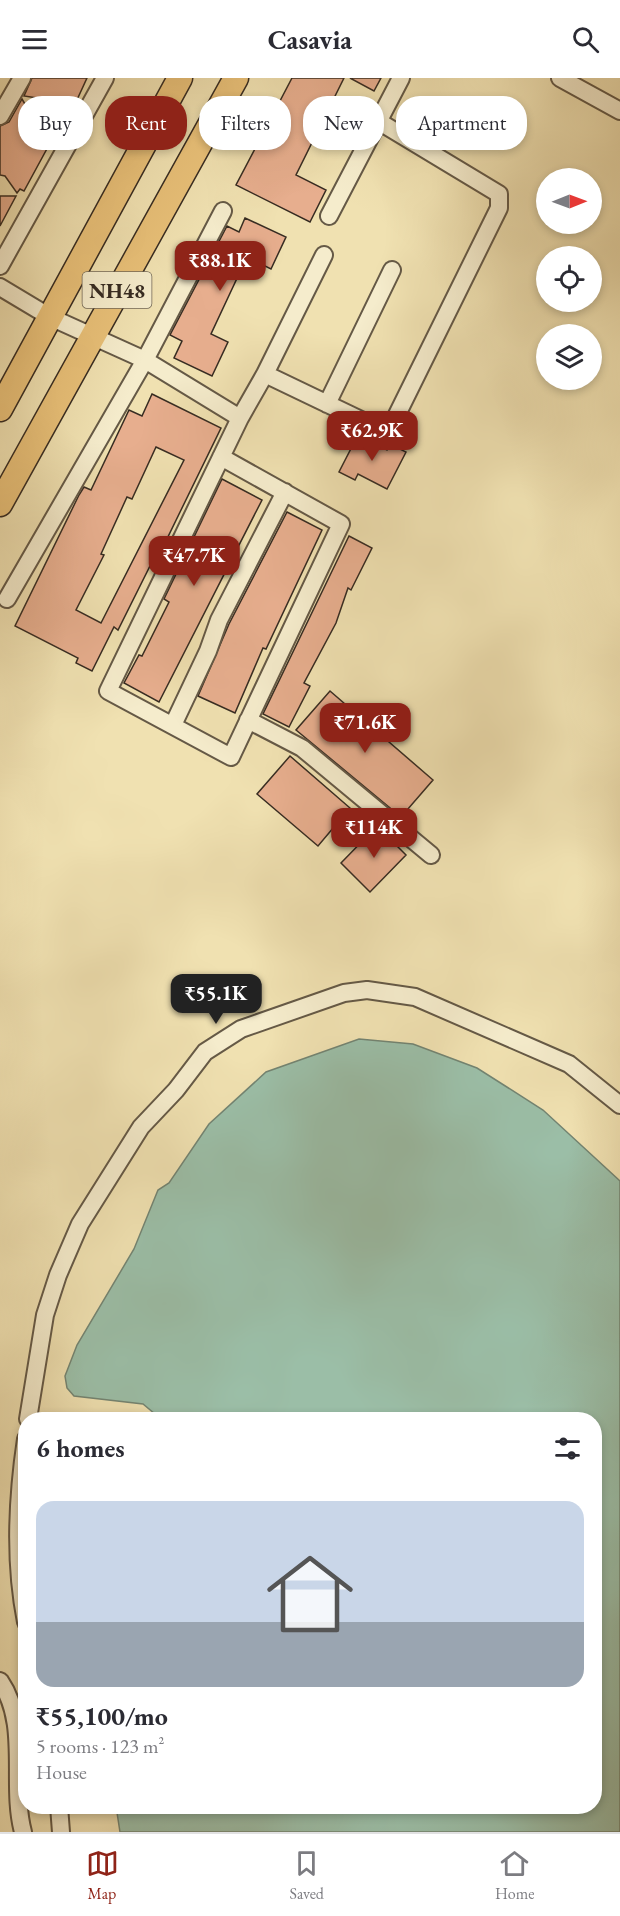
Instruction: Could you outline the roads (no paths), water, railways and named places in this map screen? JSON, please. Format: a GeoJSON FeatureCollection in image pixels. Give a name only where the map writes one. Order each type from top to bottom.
{"type":"FeatureCollection","features":[{"type":"Feature","properties":{"kind":"highway","name":"NH48"},"geometry":{"type":"LineString","coordinates":[[0,409],[180,78]]}},
{"type":"Feature","properties":{"kind":"highway","name":"NH48"},"geometry":{"type":"LineString","coordinates":[[0,504],[91,336],[236,78]]}},
{"type":"Feature","properties":{"kind":"street"},"geometry":{"type":"LineString","coordinates":[[0,117],[6,94],[22,78]]}},
{"type":"Feature","properties":{"kind":"street"},"geometry":{"type":"LineString","coordinates":[[0,266],[105,78]]}},
{"type":"Feature","properties":{"kind":"street"},"geometry":{"type":"LineString","coordinates":[[384,110],[401,78]]}},
{"type":"Feature","properties":{"kind":"street"},"geometry":{"type":"LineString","coordinates":[[560,78],[620,111]]}},
{"type":"Feature","properties":{"kind":"street"},"geometry":{"type":"LineString","coordinates":[[265,374],[388,434],[499,208],[499,194],[384,125]]}},
{"type":"Feature","properties":{"kind":"street"},"geometry":{"type":"LineString","coordinates":[[328,216],[363,150]]}},
{"type":"Feature","properties":{"kind":"street"},"geometry":{"type":"LineString","coordinates":[[8,599],[145,360],[223,210]]}},
{"type":"Feature","properties":{"kind":"street"},"geometry":{"type":"LineString","coordinates":[[221,457],[341,524],[231,758],[108,691],[221,457],[240,418],[265,374],[324,255]]}},
{"type":"Feature","properties":{"kind":"street"},"geometry":{"type":"LineString","coordinates":[[327,404],[392,270]]}},
{"type":"Feature","properties":{"kind":"street"},"geometry":{"type":"LineString","coordinates":[[0,287],[50,317],[145,360],[240,418]]}},
{"type":"Feature","properties":{"kind":"street"},"geometry":{"type":"LineString","coordinates":[[172,725],[208,651],[219,620],[285,492]]}},
{"type":"Feature","properties":{"kind":"street"},"geometry":{"type":"LineString","coordinates":[[248,720],[302,748],[431,855]]}},
{"type":"Feature","properties":{"kind":"street"},"geometry":{"type":"LineString","coordinates":[[29,1412],[45,1315],[80,1224],[141,1127],[176,1090],[206,1052],[241,1029],[344,993],[368,990],[415,997],[569,1065],[620,1105]]}},
{"type":"Feature","properties":{"kind":"street"},"geometry":{"type":"LineString","coordinates":[[0,1681],[9,1694],[18,1754]]}},
{"type":"Feature","properties":{"kind":"street"},"geometry":{"type":"LineString","coordinates":[[22,1814],[23,1832]]}},
{"type":"Feature","properties":{"kind":"street"},"geometry":{"type":"LineString","coordinates":[[60,1814],[61,1832]]}}]}
